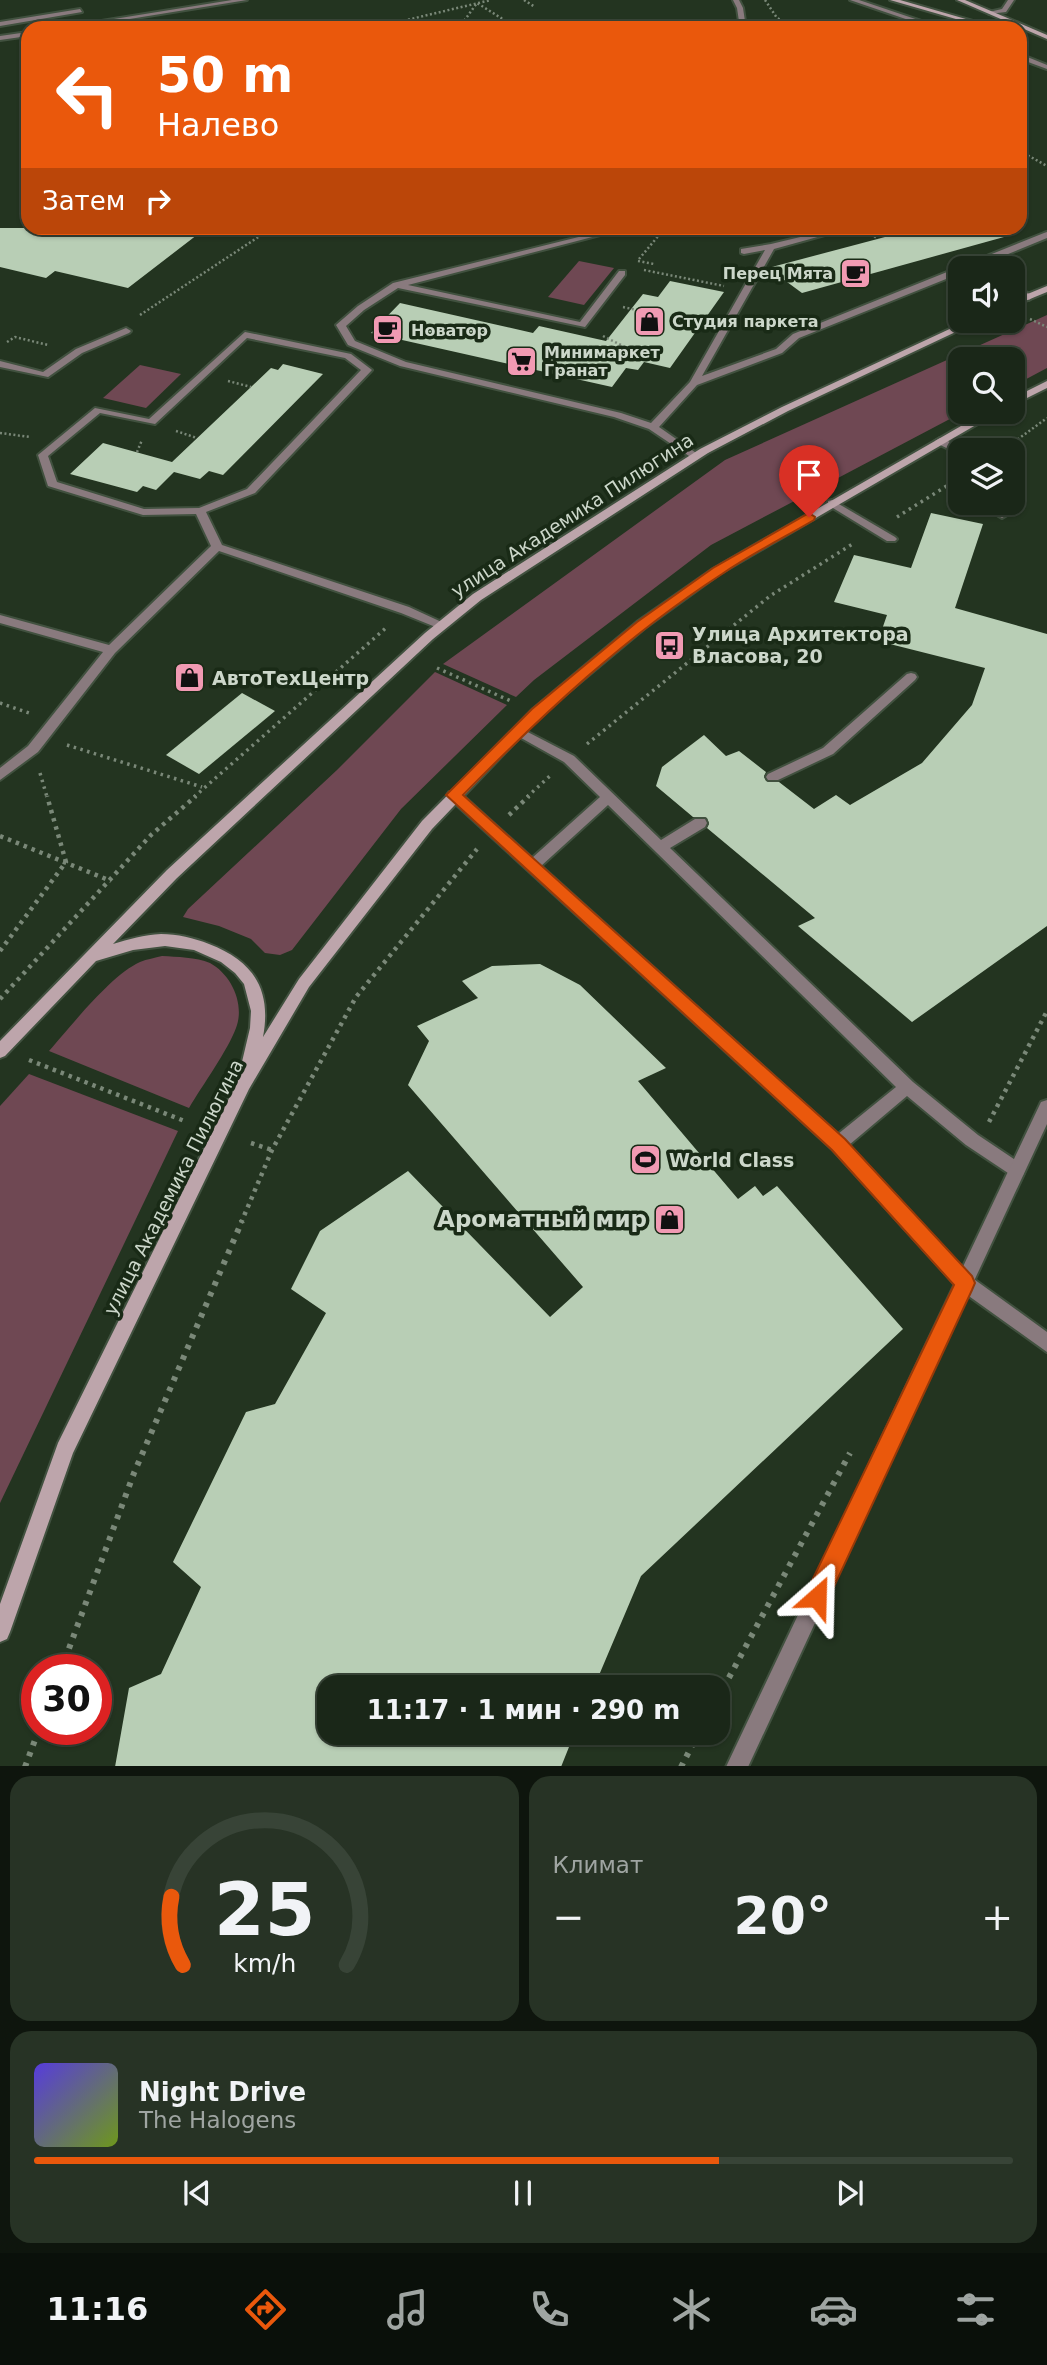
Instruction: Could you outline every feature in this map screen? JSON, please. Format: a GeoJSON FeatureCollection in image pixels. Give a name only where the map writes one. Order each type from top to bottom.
{"type":"FeatureCollection","features":[{"type":"Feature","properties":{"kind":"street"},"geometry":{"type":"LineString","coordinates":[[103,21],[244,0]]}},
{"type":"Feature","properties":{"kind":"street"},"geometry":{"type":"LineString","coordinates":[[736,0],[742,21]]}},
{"type":"Feature","properties":{"kind":"street"},"geometry":{"type":"LineString","coordinates":[[853,0],[918,21]]}},
{"type":"Feature","properties":{"kind":"street"},"geometry":{"type":"LineString","coordinates":[[893,0],[969,21]]}},
{"type":"Feature","properties":{"kind":"street"},"geometry":{"type":"LineString","coordinates":[[960,0],[1008,21]]}},
{"type":"Feature","properties":{"kind":"street"},"geometry":{"type":"LineString","coordinates":[[991,13],[1004,11],[1011,0]]}},
{"type":"Feature","properties":{"kind":"street"},"geometry":{"type":"LineString","coordinates":[[0,24],[78,8],[88,21]]}},
{"type":"Feature","properties":{"kind":"street"},"geometry":{"type":"LineString","coordinates":[[1027,30],[1047,40]]}},
{"type":"Feature","properties":{"kind":"street"},"geometry":{"type":"LineString","coordinates":[[0,38],[21,35]]}},
{"type":"Feature","properties":{"kind":"street"},"geometry":{"type":"LineString","coordinates":[[1027,36],[1047,40]]}},
{"type":"Feature","properties":{"kind":"street"},"geometry":{"type":"LineString","coordinates":[[1027,59],[1047,67]]}},
{"type":"Feature","properties":{"kind":"street"},"geometry":{"type":"LineString","coordinates":[[991,256],[1044,231]]}},
{"type":"Feature","properties":{"kind":"street"},"geometry":{"type":"LineString","coordinates":[[595,235],[396,285],[341,325],[351,343],[402,364],[653,426],[695,457]]}},
{"type":"Feature","properties":{"kind":"street"},"geometry":{"type":"LineString","coordinates":[[744,251],[818,235]]}},
{"type":"Feature","properties":{"kind":"street"},"geometry":{"type":"LineString","coordinates":[[653,426],[694,383],[771,247]]}},
{"type":"Feature","properties":{"kind":"street"},"geometry":{"type":"LineString","coordinates":[[396,285],[582,325],[622,273]]}},
{"type":"Feature","properties":{"kind":"street"},"geometry":{"type":"LineString","coordinates":[[694,383],[779,351],[796,336],[948,275]]}},
{"type":"Feature","properties":{"kind":"street"},"geometry":{"type":"LineString","coordinates":[[1025,298],[1047,289]]}},
{"type":"Feature","properties":{"kind":"street"},"geometry":{"type":"LineString","coordinates":[[1025,295],[1029,297]]}},
{"type":"Feature","properties":{"kind":"street"},"geometry":{"type":"LineString","coordinates":[[0,364],[45,375],[79,351],[127,331]]}},
{"type":"Feature","properties":{"kind":"street","name":"улица Академика Пилюгина"},"geometry":{"type":"LineString","coordinates":[[0,1051],[172,874],[442,625],[477,597],[695,457],[785,409],[948,333]]}},
{"type":"Feature","properties":{"kind":"street"},"geometry":{"type":"LineString","coordinates":[[245,335],[348,356],[367,370],[251,491],[200,511],[143,512],[52,484],[43,455],[98,410],[151,422],[245,335]]}},
{"type":"Feature","properties":{"kind":"street"},"geometry":{"type":"LineString","coordinates":[[1025,396],[1047,384]]}},
{"type":"Feature","properties":{"kind":"street","name":"улица Академика Пилюгина"},"geometry":{"type":"LineString","coordinates":[[0,1632],[65,1450],[243,1084],[304,983],[427,825],[518,731],[642,625],[717,571],[971,424]]}},
{"type":"Feature","properties":{"kind":"street"},"geometry":{"type":"LineString","coordinates":[[940,441],[948,445]]}},
{"type":"Feature","properties":{"kind":"street"},"geometry":{"type":"LineString","coordinates":[[832,503],[891,539]]}},
{"type":"Feature","properties":{"kind":"street"},"geometry":{"type":"LineString","coordinates":[[200,511],[217,547],[442,625]]}},
{"type":"Feature","properties":{"kind":"street"},"geometry":{"type":"LineString","coordinates":[[0,775],[33,749],[111,650],[217,547]]}},
{"type":"Feature","properties":{"kind":"street"},"geometry":{"type":"LineString","coordinates":[[0,619],[111,650]]}},
{"type":"Feature","properties":{"kind":"street"},"geometry":{"type":"LineString","coordinates":[[773,778],[828,751],[911,677]]}},
{"type":"Feature","properties":{"kind":"street"},"geometry":{"type":"LineString","coordinates":[[518,731],[569,759],[607,799],[906,1087],[972,1140],[1017,1170]]}},
{"type":"Feature","properties":{"kind":"street"},"geometry":{"type":"LineString","coordinates":[[454,795],[838,1144],[965,1283],[1047,1343]]}},
{"type":"Feature","properties":{"kind":"street"},"geometry":{"type":"LineString","coordinates":[[532,866],[607,799]]}},
{"type":"Feature","properties":{"kind":"street"},"geometry":{"type":"LineString","coordinates":[[660,848],[700,823]]}},
{"type":"Feature","properties":{"kind":"street"},"geometry":{"type":"LineString","coordinates":[[87,959],[127,946],[159,940],[189,943],[229,957],[248,974],[258,996],[259,1030],[243,1084]]}},
{"type":"Feature","properties":{"kind":"street"},"geometry":{"type":"LineString","coordinates":[[838,1144],[906,1087]]}},
{"type":"Feature","properties":{"kind":"street"},"geometry":{"type":"LineString","coordinates":[[737,1766],[1047,1107]]}},
{"type":"Feature","properties":{"kind":"path"},"geometry":{"type":"LineString","coordinates":[[402,21],[491,0]]}},
{"type":"Feature","properties":{"kind":"path"},"geometry":{"type":"LineString","coordinates":[[524,0],[535,7]]}},
{"type":"Feature","properties":{"kind":"path"},"geometry":{"type":"LineString","coordinates":[[765,0],[777,18],[783,21]]}},
{"type":"Feature","properties":{"kind":"path"},"geometry":{"type":"LineString","coordinates":[[464,21],[477,3]]}},
{"type":"Feature","properties":{"kind":"path"},"geometry":{"type":"LineString","coordinates":[[477,3],[506,21]]}},
{"type":"Feature","properties":{"kind":"path"},"geometry":{"type":"LineString","coordinates":[[1027,155],[1047,166]]}},
{"type":"Feature","properties":{"kind":"path"},"geometry":{"type":"LineString","coordinates":[[135,318],[261,235]]}},
{"type":"Feature","properties":{"kind":"path"},"geometry":{"type":"LineString","coordinates":[[648,249],[659,235]]}},
{"type":"Feature","properties":{"kind":"path"},"geometry":{"type":"LineString","coordinates":[[637,261],[654,264]]}},
{"type":"Feature","properties":{"kind":"path"},"geometry":{"type":"LineString","coordinates":[[642,270],[732,288]]}},
{"type":"Feature","properties":{"kind":"path"},"geometry":{"type":"LineString","coordinates":[[0,346],[15,337],[50,346]]}},
{"type":"Feature","properties":{"kind":"path"},"geometry":{"type":"LineString","coordinates":[[1020,438],[1047,418]]}},
{"type":"Feature","properties":{"kind":"path"},"geometry":{"type":"LineString","coordinates":[[67,1654],[134,1473],[272,1150],[356,998],[494,830],[569,759],[770,596],[948,485]]}},
{"type":"Feature","properties":{"kind":"path"},"geometry":{"type":"LineString","coordinates":[[0,999],[151,835],[374,640],[381,643]]}},
{"type":"Feature","properties":{"kind":"path"},"geometry":{"type":"LineString","coordinates":[[437,668],[516,703]]}},
{"type":"Feature","properties":{"kind":"path"},"geometry":{"type":"LineString","coordinates":[[41,738],[203,787]]}},
{"type":"Feature","properties":{"kind":"path"},"geometry":{"type":"LineString","coordinates":[[33,749],[66,862]]}},
{"type":"Feature","properties":{"kind":"path"},"geometry":{"type":"LineString","coordinates":[[0,836],[111,881]]}},
{"type":"Feature","properties":{"kind":"path"},"geometry":{"type":"LineString","coordinates":[[0,951],[66,862]]}},
{"type":"Feature","properties":{"kind":"path"},"geometry":{"type":"LineString","coordinates":[[972,1140],[990,1120],[1047,1011]]}},
{"type":"Feature","properties":{"kind":"path"},"geometry":{"type":"LineString","coordinates":[[29,1060],[187,1122]]}},
{"type":"Feature","properties":{"kind":"path"},"geometry":{"type":"LineString","coordinates":[[251,1143],[272,1150]]}},
{"type":"Feature","properties":{"kind":"path"},"geometry":{"type":"LineString","coordinates":[[730,1676],[854,1446]]}},
{"type":"Feature","properties":{"kind":"path"},"geometry":{"type":"LineString","coordinates":[[25,1766],[33,1745]]}},
{"type":"Feature","properties":{"kind":"path"},"geometry":{"type":"LineString","coordinates":[[681,1766],[692,1745]]}},
{"type":"Feature","properties":{"kind":"shaded area"},"geometry":{"type":"Polygon","coordinates":[[[579,261],[614,268],[584,305],[548,297],[579,261]]]}},
{"type":"Feature","properties":{"kind":"shaded area"},"geometry":{"type":"Polygon","coordinates":[[[1047,315],[1047,368],[1025,380],[1025,347],[976,347],[1007,333],[1025,333],[1025,325],[1047,315]]]}},
{"type":"Feature","properties":{"kind":"shaded area"},"geometry":{"type":"Polygon","coordinates":[[[948,360],[948,420],[711,545],[534,680],[516,697],[443,664],[725,460],[948,360]]]}},
{"type":"Feature","properties":{"kind":"shaded area"},"geometry":{"type":"Polygon","coordinates":[[[140,365],[181,374],[146,408],[103,398],[140,365]]]}},
{"type":"Feature","properties":{"kind":"shaded area"},"geometry":{"type":"Polygon","coordinates":[[[435,672],[507,705],[401,809],[292,950],[280,955],[265,953],[251,939],[219,926],[183,917],[188,909],[337,770],[435,672]]]}},
{"type":"Feature","properties":{"kind":"shaded area"},"geometry":{"type":"Polygon","coordinates":[[[162,956],[193,958],[210,963],[225,975],[238,1000],[238,1019],[232,1037],[189,1108],[49,1051],[117,978],[140,962],[162,956]]]}},
{"type":"Feature","properties":{"kind":"shaded area"},"geometry":{"type":"Polygon","coordinates":[[[29,1074],[178,1131],[0,1503],[0,1106],[29,1074]]]}},
{"type":"Feature","properties":{"kind":"building"},"geometry":{"type":"Polygon","coordinates":[[[0,228],[21,228],[21,235],[197,235],[128,288],[55,271],[46,278],[0,267],[0,228]]]}},
{"type":"Feature","properties":{"kind":"building"},"geometry":{"type":"Polygon","coordinates":[[[893,235],[1004,235],[802,293],[768,268],[893,235]]]}},
{"type":"Feature","properties":{"kind":"building"},"geometry":{"type":"Polygon","coordinates":[[[670,281],[724,292],[670,368],[644,362],[638,370],[626,368],[612,387],[371,333],[400,303],[533,333],[539,326],[606,341],[643,294],[658,297],[670,281]]]}},
{"type":"Feature","properties":{"kind":"building"},"geometry":{"type":"Polygon","coordinates":[[[283,364],[323,374],[223,475],[209,471],[200,479],[174,472],[156,490],[143,486],[137,492],[70,474],[103,443],[172,462],[271,368],[278,370],[283,364]]]}},
{"type":"Feature","properties":{"kind":"building"},"geometry":{"type":"Polygon","coordinates":[[[931,513],[983,524],[955,608],[1047,634],[1047,926],[912,1022],[798,926],[815,918],[707,828],[707,818],[693,817],[656,786],[662,767],[704,735],[726,756],[739,751],[766,772],[766,781],[779,782],[814,809],[836,795],[850,805],[922,763],[972,705],[985,668],[878,641],[887,615],[834,602],[854,555],[911,568],[931,513]]]}},
{"type":"Feature","properties":{"kind":"building"},"geometry":{"type":"Polygon","coordinates":[[[242,693],[275,711],[199,774],[166,755],[242,693]]]}},
{"type":"Feature","properties":{"kind":"building"},"geometry":{"type":"Polygon","coordinates":[[[540,964],[580,985],[666,1068],[638,1081],[738,1199],[755,1186],[763,1196],[777,1186],[903,1329],[641,1576],[599,1675],[317,1675],[317,1745],[570,1745],[561,1766],[115,1766],[129,1688],[161,1674],[201,1587],[173,1562],[246,1412],[275,1404],[326,1313],[291,1289],[320,1231],[408,1171],[550,1317],[583,1287],[408,1085],[429,1041],[417,1026],[478,998],[462,981],[492,966],[540,964]]]}},
{"type":"Feature","properties":{"kind":"place","name":"Перец Мята"},"geometry":{"type":"Point","coordinates":[856,273]}},
{"type":"Feature","properties":{"kind":"place","name":"Студия паркета"},"geometry":{"type":"Point","coordinates":[649,321]}},
{"type":"Feature","properties":{"kind":"place","name":"Новатор"},"geometry":{"type":"Point","coordinates":[388,330]}},
{"type":"Feature","properties":{"kind":"place","name":"Минимаркет Гранат"},"geometry":{"type":"Point","coordinates":[521,361]}},
{"type":"Feature","properties":{"kind":"place","name":"Улица Архитектора Власова, 20"},"geometry":{"type":"Point","coordinates":[669,645]}},
{"type":"Feature","properties":{"kind":"place","name":"АвтоТехЦентр"},"geometry":{"type":"Point","coordinates":[189,678]}},
{"type":"Feature","properties":{"kind":"place","name":"World Class"},"geometry":{"type":"Point","coordinates":[646,1160]}},
{"type":"Feature","properties":{"kind":"place","name":"Ароматный мир"},"geometry":{"type":"Point","coordinates":[670,1219]}},
{"type":"Feature","properties":{"kind":"route"},"geometry":{"type":"LineString","coordinates":[[809,517],[717,571],[642,625],[537,712],[454,795],[838,1144],[965,1283],[817,1597]]}}]}
